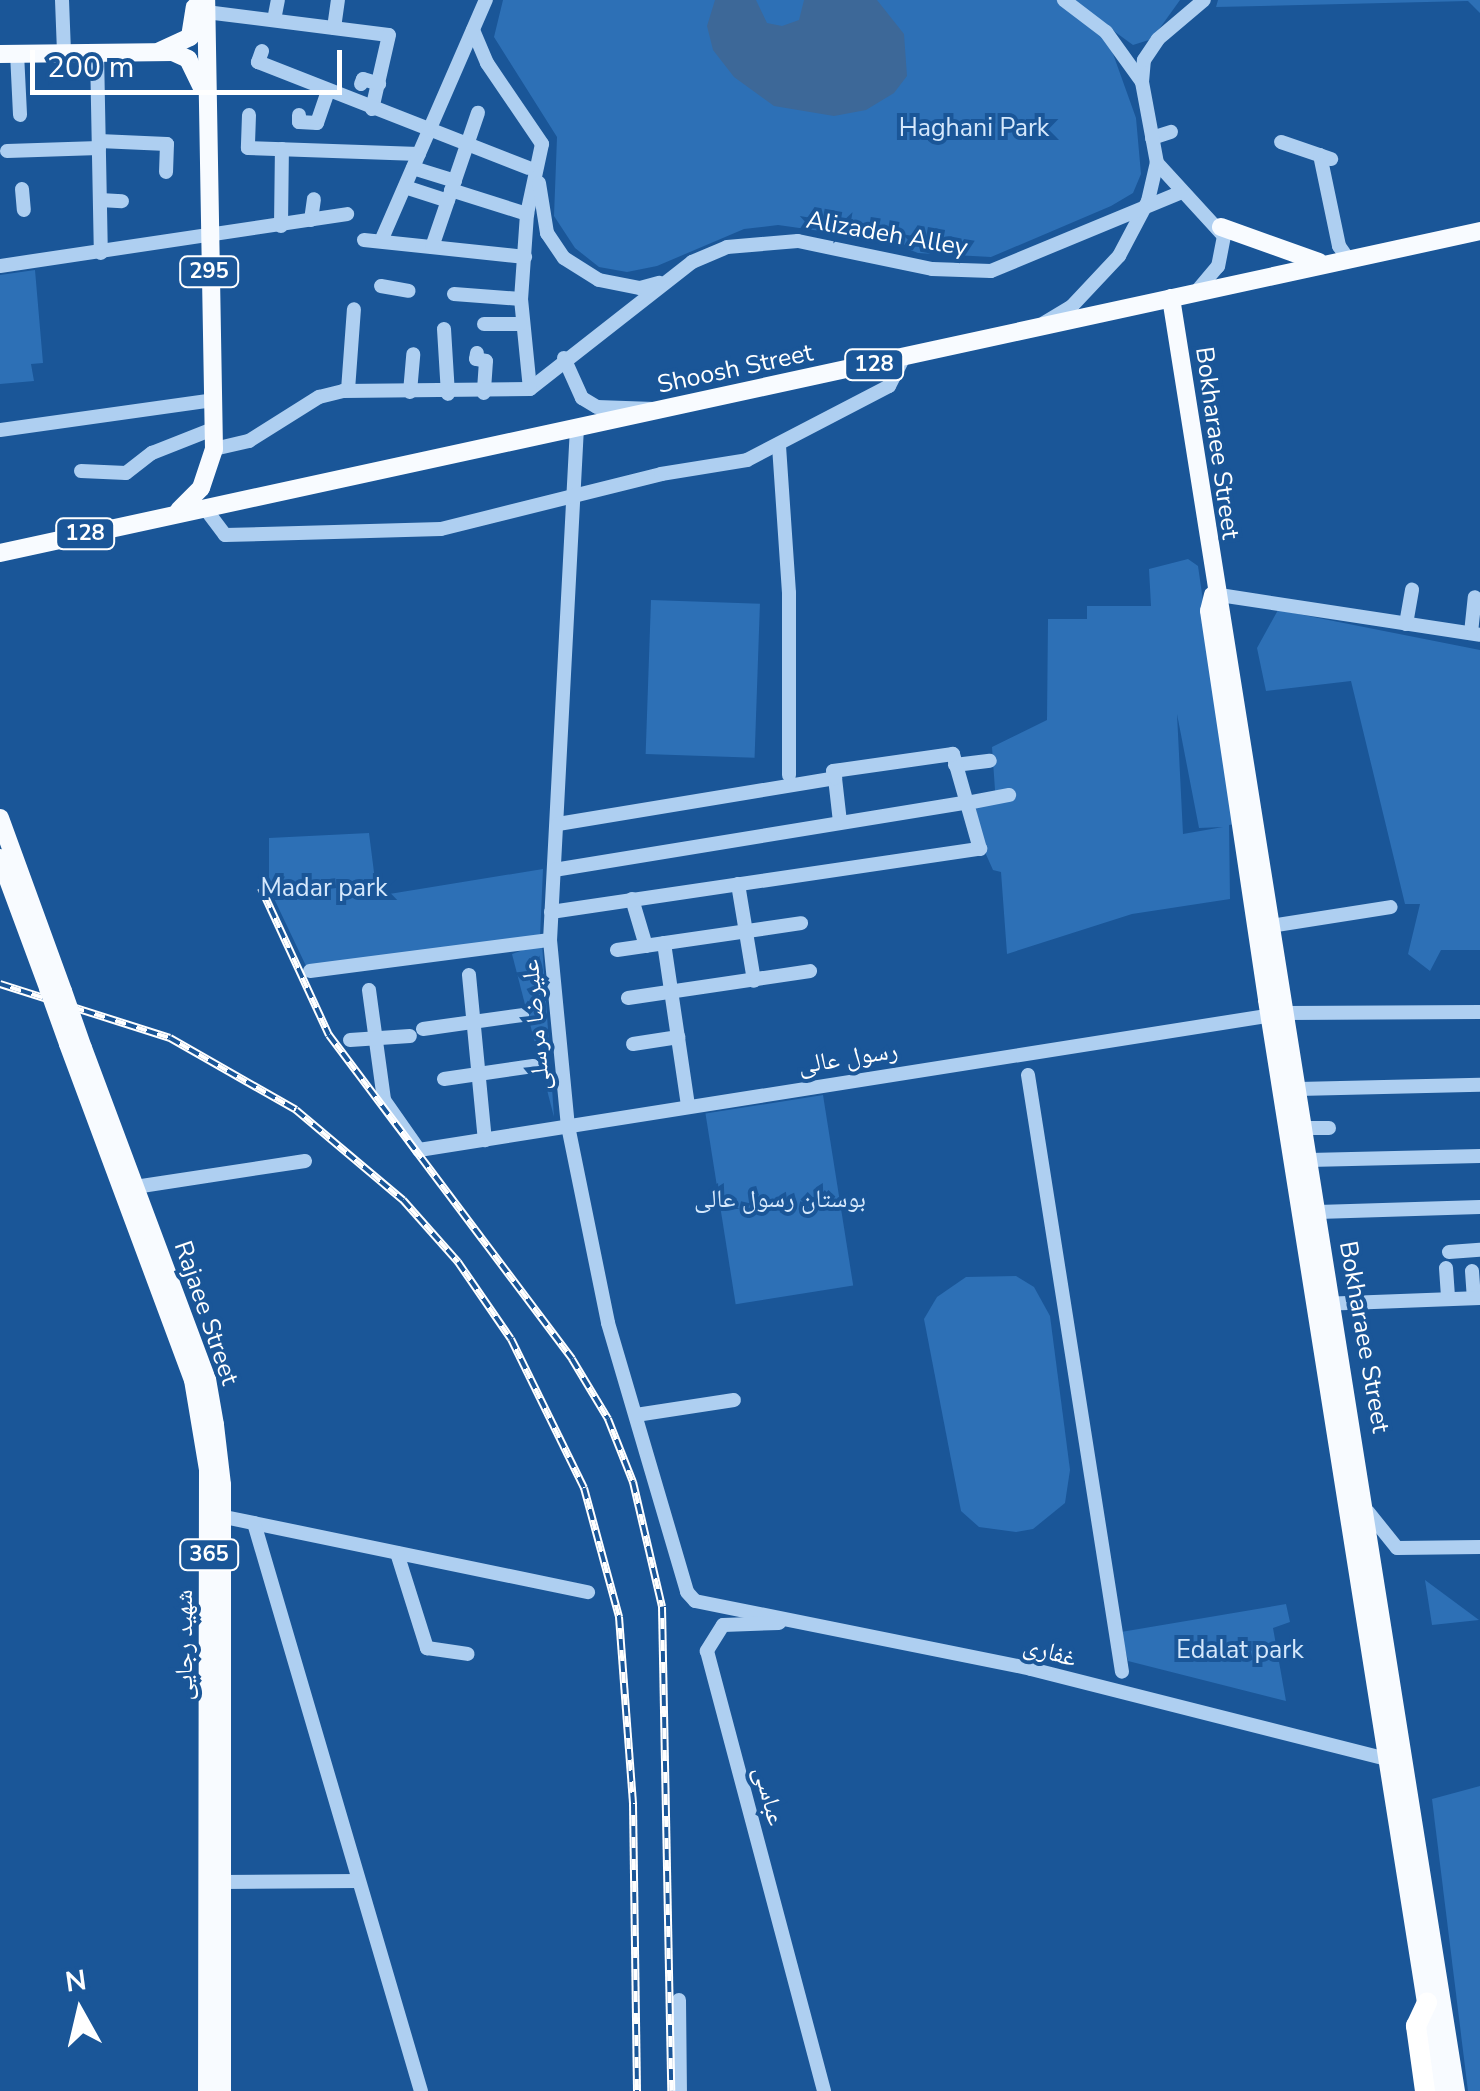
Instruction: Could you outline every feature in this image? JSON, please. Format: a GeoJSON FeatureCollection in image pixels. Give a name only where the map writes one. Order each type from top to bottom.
{"type":"FeatureCollection","features":[{"type":"Feature","properties":{"kind":"highway"},"geometry":{"type":"LineString","coordinates":[[1426,2091],[1416,2026],[1427,2002]]}},
{"type":"Feature","properties":{"kind":"main road"},"geometry":{"type":"LineString","coordinates":[[160,51],[190,36],[200,8]]}},
{"type":"Feature","properties":{"kind":"main road","name":"295"},"geometry":{"type":"LineString","coordinates":[[169,514],[195,498],[214,449],[200,8]]}},
{"type":"Feature","properties":{"kind":"main road"},"geometry":{"type":"LineString","coordinates":[[9,54],[160,51],[188,59],[204,95]]}},
{"type":"Feature","properties":{"kind":"main road"},"geometry":{"type":"LineString","coordinates":[[1221,227],[1262,247],[1324,264]]}},
{"type":"Feature","properties":{"kind":"main road","name":"Shoosh Street"},"geometry":{"type":"LineString","coordinates":[[0,553],[1480,231]]}},
{"type":"Feature","properties":{"kind":"main road","name":"Bokharaee Street"},"geometry":{"type":"LineString","coordinates":[[1171,298],[1440,2091]]}},
{"type":"Feature","properties":{"kind":"main road","name":"Rajaee Street"},"geometry":{"type":"LineString","coordinates":[[0,818],[55,990]]}},
{"type":"Feature","properties":{"kind":"main road","name":"Rajaee Street"},"geometry":{"type":"LineString","coordinates":[[0,858],[135,1187],[207,1379],[216,1515],[222,2091]]}},
{"type":"Feature","properties":{"kind":"main road","name":"Bokharaee Street"},"geometry":{"type":"LineString","coordinates":[[1258,891],[1270,926],[1277,1014],[1298,1089],[1318,1212],[1324,1304],[1368,1512],[1456,2091]]}},
{"type":"Feature","properties":{"kind":"main road","name":"شهید رجایی"},"geometry":{"type":"LineString","coordinates":[[76,1046],[193,1380],[216,1515],[208,2091]]}},
{"type":"Feature","properties":{"kind":"main road"},"geometry":{"type":"LineString","coordinates":[[1391,1760],[1405,1741]]}},
{"type":"Feature","properties":{"kind":"street"},"geometry":{"type":"LineString","coordinates":[[62,0],[64,53]]}},
{"type":"Feature","properties":{"kind":"street"},"geometry":{"type":"LineString","coordinates":[[274,20],[278,0]]}},
{"type":"Feature","properties":{"kind":"street"},"geometry":{"type":"LineString","coordinates":[[334,28],[338,0]]}},
{"type":"Feature","properties":{"kind":"street"},"geometry":{"type":"LineString","coordinates":[[381,241],[486,0]]}},
{"type":"Feature","properties":{"kind":"street"},"geometry":{"type":"LineString","coordinates":[[1064,0],[1106,32],[1142,82]]}},
{"type":"Feature","properties":{"kind":"street"},"geometry":{"type":"LineString","coordinates":[[1035,329],[1096,283],[1148,201],[1156,163],[1142,82],[1144,60],[1158,39],[1204,0]]}},
{"type":"Feature","properties":{"kind":"street"},"geometry":{"type":"LineString","coordinates":[[200,8],[389,35],[372,108]]}},
{"type":"Feature","properties":{"kind":"street"},"geometry":{"type":"LineString","coordinates":[[214,449],[248,441],[318,397],[348,390],[448,394],[530,390],[520,324],[527,214],[540,136],[486,63],[473,30]]}},
{"type":"Feature","properties":{"kind":"street"},"geometry":{"type":"LineString","coordinates":[[97,52],[101,253]]}},
{"type":"Feature","properties":{"kind":"street"},"geometry":{"type":"LineString","coordinates":[[9,54],[26,91],[20,115]]}},
{"type":"Feature","properties":{"kind":"street"},"geometry":{"type":"LineString","coordinates":[[260,56],[428,131],[534,165]]}},
{"type":"Feature","properties":{"kind":"street"},"geometry":{"type":"LineString","coordinates":[[361,84],[363,79],[379,84]]}},
{"type":"Feature","properties":{"kind":"street"},"geometry":{"type":"LineString","coordinates":[[299,116],[299,122],[317,123],[333,88]]}},
{"type":"Feature","properties":{"kind":"street"},"geometry":{"type":"LineString","coordinates":[[432,246],[478,113]]}},
{"type":"Feature","properties":{"kind":"street"},"geometry":{"type":"LineString","coordinates":[[250,115],[248,148],[416,161],[451,191]]}},
{"type":"Feature","properties":{"kind":"street"},"geometry":{"type":"LineString","coordinates":[[1152,138],[1172,132]]}},
{"type":"Feature","properties":{"kind":"street"},"geometry":{"type":"LineString","coordinates":[[1282,142],[1326,157],[1339,246],[1348,259]]}},
{"type":"Feature","properties":{"kind":"street"},"geometry":{"type":"LineString","coordinates":[[6,151],[167,144],[166,172]]}},
{"type":"Feature","properties":{"kind":"street"},"geometry":{"type":"LineString","coordinates":[[281,226],[282,149]]}},
{"type":"Feature","properties":{"kind":"street"},"geometry":{"type":"LineString","coordinates":[[1156,163],[1179,193],[1221,227],[1223,254],[1195,293]]}},
{"type":"Feature","properties":{"kind":"street"},"geometry":{"type":"LineString","coordinates":[[534,165],[544,222],[564,258],[614,284],[664,282]]}},
{"type":"Feature","properties":{"kind":"street"},"geometry":{"type":"LineString","coordinates":[[404,186],[451,191],[527,214]]}},
{"type":"Feature","properties":{"kind":"street"},"geometry":{"type":"LineString","coordinates":[[22,189],[24,210]]}},
{"type":"Feature","properties":{"kind":"street","name":"Alizadeh Alley"},"geometry":{"type":"LineString","coordinates":[[530,390],[564,358],[664,282],[711,253],[763,240],[845,249],[948,272],[1000,270],[1148,201],[1179,193]]}},
{"type":"Feature","properties":{"kind":"street"},"geometry":{"type":"LineString","coordinates":[[311,220],[314,199]]}},
{"type":"Feature","properties":{"kind":"street"},"geometry":{"type":"LineString","coordinates":[[100,200],[122,201]]}},
{"type":"Feature","properties":{"kind":"street"},"geometry":{"type":"LineString","coordinates":[[0,266],[208,238],[347,214]]}},
{"type":"Feature","properties":{"kind":"street"},"geometry":{"type":"LineString","coordinates":[[1480,231],[1480,241]]}},
{"type":"Feature","properties":{"kind":"street"},"geometry":{"type":"LineString","coordinates":[[364,240],[525,257]]}},
{"type":"Feature","properties":{"kind":"street"},"geometry":{"type":"LineString","coordinates":[[381,286],[409,291]]}},
{"type":"Feature","properties":{"kind":"street"},"geometry":{"type":"LineString","coordinates":[[454,294],[522,299]]}},
{"type":"Feature","properties":{"kind":"street"},"geometry":{"type":"LineString","coordinates":[[348,390],[358,361],[354,309]]}},
{"type":"Feature","properties":{"kind":"street"},"geometry":{"type":"LineString","coordinates":[[484,324],[520,324]]}},
{"type":"Feature","properties":{"kind":"street"},"geometry":{"type":"LineString","coordinates":[[444,330],[448,394]]}},
{"type":"Feature","properties":{"kind":"street"},"geometry":{"type":"LineString","coordinates":[[410,392],[412,354]]}},
{"type":"Feature","properties":{"kind":"street"},"geometry":{"type":"LineString","coordinates":[[477,354],[486,361],[484,393]]}},
{"type":"Feature","properties":{"kind":"street"},"geometry":{"type":"LineString","coordinates":[[564,358],[582,398],[596,408],[633,404],[658,410]]}},
{"type":"Feature","properties":{"kind":"street"},"geometry":{"type":"LineString","coordinates":[[204,507],[225,535],[276,538],[441,529],[747,460],[890,386],[903,359]]}},
{"type":"Feature","properties":{"kind":"street"},"geometry":{"type":"LineString","coordinates":[[0,430],[212,400]]}},
{"type":"Feature","properties":{"kind":"street","name":"علیرضا مرسلی"},"geometry":{"type":"LineString","coordinates":[[577,427],[550,940],[568,1126],[608,1323],[674,1552],[695,1601]]}},
{"type":"Feature","properties":{"kind":"street"},"geometry":{"type":"LineString","coordinates":[[81,471],[126,474],[152,453],[213,429]]}},
{"type":"Feature","properties":{"kind":"street"},"geometry":{"type":"LineString","coordinates":[[779,446],[790,594],[789,775]]}},
{"type":"Feature","properties":{"kind":"street"},"geometry":{"type":"LineString","coordinates":[[1406,624],[1412,590]]}},
{"type":"Feature","properties":{"kind":"street"},"geometry":{"type":"LineString","coordinates":[[1214,594],[1476,634],[1475,597]]}},
{"type":"Feature","properties":{"kind":"street"},"geometry":{"type":"LineString","coordinates":[[551,912],[980,849],[954,760]]}},
{"type":"Feature","properties":{"kind":"street"},"geometry":{"type":"LineString","coordinates":[[840,822],[833,771],[954,760],[990,761]]}},
{"type":"Feature","properties":{"kind":"street"},"geometry":{"type":"LineString","coordinates":[[558,824],[834,778]]}},
{"type":"Feature","properties":{"kind":"street"},"geometry":{"type":"LineString","coordinates":[[554,870],[1009,795]]}},
{"type":"Feature","properties":{"kind":"street"},"geometry":{"type":"LineString","coordinates":[[738,884],[754,981]]}},
{"type":"Feature","properties":{"kind":"street"},"geometry":{"type":"LineString","coordinates":[[632,899],[646,946]]}},
{"type":"Feature","properties":{"kind":"street"},"geometry":{"type":"LineString","coordinates":[[1270,926],[1391,907]]}},
{"type":"Feature","properties":{"kind":"street"},"geometry":{"type":"LineString","coordinates":[[618,950],[802,923]]}},
{"type":"Feature","properties":{"kind":"street"},"geometry":{"type":"LineString","coordinates":[[310,971],[550,940]]}},
{"type":"Feature","properties":{"kind":"street"},"geometry":{"type":"LineString","coordinates":[[664,943],[688,1106]]}},
{"type":"Feature","properties":{"kind":"street"},"geometry":{"type":"LineString","coordinates":[[628,998],[810,971]]}},
{"type":"Feature","properties":{"kind":"street"},"geometry":{"type":"LineString","coordinates":[[469,975],[486,1140]]}},
{"type":"Feature","properties":{"kind":"street"},"geometry":{"type":"LineString","coordinates":[[368,990],[375,1038]]}},
{"type":"Feature","properties":{"kind":"street","name":"رسول عالی"},"geometry":{"type":"LineString","coordinates":[[375,1038],[384,1100],[419,1150],[1277,1014],[1480,1012]]}},
{"type":"Feature","properties":{"kind":"street"},"geometry":{"type":"LineString","coordinates":[[350,1040],[522,1015]]}},
{"type":"Feature","properties":{"kind":"street"},"geometry":{"type":"LineString","coordinates":[[633,1044],[678,1037]]}},
{"type":"Feature","properties":{"kind":"street"},"geometry":{"type":"LineString","coordinates":[[444,1078],[533,1066]]}},
{"type":"Feature","properties":{"kind":"street"},"geometry":{"type":"LineString","coordinates":[[1028,1076],[1122,1672]]}},
{"type":"Feature","properties":{"kind":"street"},"geometry":{"type":"LineString","coordinates":[[1298,1089],[1480,1084]]}},
{"type":"Feature","properties":{"kind":"street"},"geometry":{"type":"LineString","coordinates":[[1304,1128],[1329,1128]]}},
{"type":"Feature","properties":{"kind":"street"},"geometry":{"type":"LineString","coordinates":[[1309,1160],[1480,1156]]}},
{"type":"Feature","properties":{"kind":"street"},"geometry":{"type":"LineString","coordinates":[[135,1187],[305,1161]]}},
{"type":"Feature","properties":{"kind":"street"},"geometry":{"type":"LineString","coordinates":[[1318,1212],[1480,1207]]}},
{"type":"Feature","properties":{"kind":"street"},"geometry":{"type":"LineString","coordinates":[[1448,1252],[1480,1250]]}},
{"type":"Feature","properties":{"kind":"street"},"geometry":{"type":"LineString","coordinates":[[1446,1268],[1448,1298]]}},
{"type":"Feature","properties":{"kind":"street"},"geometry":{"type":"LineString","coordinates":[[1324,1304],[1477,1298],[1472,1272]]}},
{"type":"Feature","properties":{"kind":"street"},"geometry":{"type":"LineString","coordinates":[[636,1416],[734,1400]]}},
{"type":"Feature","properties":{"kind":"street"},"geometry":{"type":"LineString","coordinates":[[1368,1512],[1397,1548],[1480,1547]]}},
{"type":"Feature","properties":{"kind":"street"},"geometry":{"type":"LineString","coordinates":[[216,1515],[588,1592]]}},
{"type":"Feature","properties":{"kind":"street"},"geometry":{"type":"LineString","coordinates":[[254,1522],[422,2091]]}},
{"type":"Feature","properties":{"kind":"street"},"geometry":{"type":"LineString","coordinates":[[398,1553],[427,1648],[468,1654]]}},
{"type":"Feature","properties":{"kind":"street","name":"غفاری"},"geometry":{"type":"LineString","coordinates":[[695,1601],[1030,1669],[1391,1760]]}},
{"type":"Feature","properties":{"kind":"street","name":"عباسی"},"geometry":{"type":"LineString","coordinates":[[824,2091],[707,1651],[714,1632],[739,1620],[833,1627]]}},
{"type":"Feature","properties":{"kind":"street"},"geometry":{"type":"LineString","coordinates":[[222,1882],[358,1880]]}},
{"type":"Feature","properties":{"kind":"street"},"geometry":{"type":"LineString","coordinates":[[680,2000],[680,2091]]}},
{"type":"Feature","properties":{"kind":"green space","name":"Haghani Park"},"geometry":{"type":"Polygon","coordinates":[[[503,0],[1057,0],[1094,26],[1112,51],[1136,118],[1141,174],[1133,193],[1111,206],[991,257],[918,253],[885,240],[778,225],[744,229],[657,266],[627,272],[599,267],[575,248],[554,216],[557,137],[494,37],[503,0]]]}},
{"type":"Feature","properties":{"kind":"green space"},"geometry":{"type":"Polygon","coordinates":[[[1071,0],[1180,0],[1152,39],[1133,45],[1071,0]]]}},
{"type":"Feature","properties":{"kind":"green space"},"geometry":{"type":"Polygon","coordinates":[[[1218,0],[1480,0],[1480,13],[1468,1],[1216,7],[1218,0]]]}},
{"type":"Feature","properties":{"kind":"green space"},"geometry":{"type":"Polygon","coordinates":[[[35,270],[43,363],[31,364],[34,381],[0,384],[0,275],[35,270]]]}},
{"type":"Feature","properties":{"kind":"green space"},"geometry":{"type":"Polygon","coordinates":[[[1188,559],[1198,566],[1235,824],[1229,825],[1230,899],[1132,914],[1007,954],[1001,872],[993,870],[984,850],[975,805],[996,804],[992,747],[1047,720],[1048,619],[1087,619],[1087,606],[1151,606],[1149,569],[1188,559]],[[1177,714],[1183,834],[1223,827],[1199,828],[1177,714]]]}},
{"type":"Feature","properties":{"kind":"green space"},"geometry":{"type":"Polygon","coordinates":[[[651,600],[760,604],[755,758],[646,754],[651,600]]]}},
{"type":"Feature","properties":{"kind":"green space"},"geometry":{"type":"Polygon","coordinates":[[[1278,610],[1480,650],[1480,950],[1441,950],[1430,971],[1408,954],[1420,904],[1405,904],[1351,681],[1266,691],[1257,648],[1278,610]]]}},
{"type":"Feature","properties":{"kind":"green space","name":"Madar park"},"geometry":{"type":"Polygon","coordinates":[[[369,833],[377,896],[543,869],[540,937],[307,968],[269,888],[269,838],[369,833]]]}},
{"type":"Feature","properties":{"kind":"green space"},"geometry":{"type":"Polygon","coordinates":[[[542,943],[554,1117],[512,954],[542,943]]]}},
{"type":"Feature","properties":{"kind":"green space","name":"بوستان رسول عالی"},"geometry":{"type":"Polygon","coordinates":[[[823,1095],[853,1286],[736,1304],[705,1114],[823,1095]]]}},
{"type":"Feature","properties":{"kind":"green space"},"geometry":{"type":"Polygon","coordinates":[[[1016,1276],[1034,1287],[1050,1316],[1070,1470],[1065,1503],[1033,1529],[1016,1532],[979,1527],[961,1511],[924,1319],[937,1297],[966,1277],[1016,1276]]]}},
{"type":"Feature","properties":{"kind":"green space"},"geometry":{"type":"Polygon","coordinates":[[[1425,1580],[1479,1620],[1432,1625],[1425,1580]]]}},
{"type":"Feature","properties":{"kind":"green space","name":"Edalat park"},"geometry":{"type":"Polygon","coordinates":[[[1286,1604],[1290,1622],[1273,1628],[1286,1701],[1128,1661],[1121,1632],[1286,1604]]]}},
{"type":"Feature","properties":{"kind":"green space"},"geometry":{"type":"Polygon","coordinates":[[[1480,1786],[1480,2091],[1468,2091],[1432,1799],[1480,1786]]]}},
{"type":"Feature","properties":{"kind":"shaded area"},"geometry":{"type":"Polygon","coordinates":[[[715,0],[756,0],[767,23],[782,26],[799,20],[804,0],[877,0],[904,34],[907,76],[894,93],[866,110],[834,116],[774,106],[734,77],[713,50],[707,26],[715,0]]]}},
{"type":"Feature","properties":{"kind":"railway"},"geometry":{"type":"LineString","coordinates":[[261,888],[329,1035],[572,1359],[608,1419],[633,1482],[662,1607],[671,2091]]}},
{"type":"Feature","properties":{"kind":"railway"},"geometry":{"type":"LineString","coordinates":[[0,984],[170,1038],[296,1110],[403,1200],[458,1262],[511,1339],[584,1488],[619,1617],[633,1804],[637,2091]]}}]}
